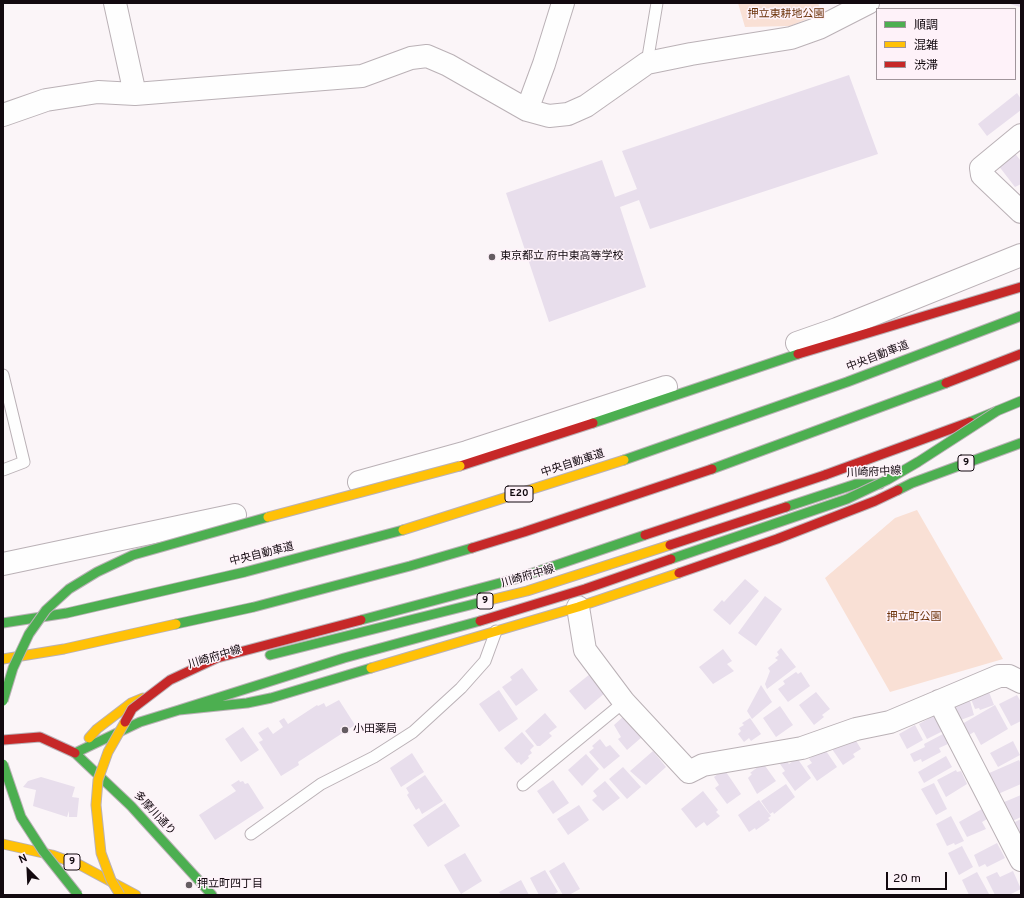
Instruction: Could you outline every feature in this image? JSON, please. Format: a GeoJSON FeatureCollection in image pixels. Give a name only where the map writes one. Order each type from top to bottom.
{"type":"FeatureCollection","features":[{"type":"Feature","properties":{"kind":"main road"},"geometry":{"type":"LineString","coordinates":[[3,701],[12,668],[29,634],[46,610],[69,589],[97,572],[133,555],[171,543],[460,466],[576,429],[827,344],[1021,287]]}},
{"type":"Feature","properties":{"kind":"main road","name":"中央自動車道"},"geometry":{"type":"LineString","coordinates":[[3,623],[67,613],[245,572],[397,532],[654,450],[847,382],[1021,316]]}},
{"type":"Feature","properties":{"kind":"main road"},"geometry":{"type":"LineString","coordinates":[[3,659],[64,649],[254,607],[410,566],[524,532],[691,476],[851,419],[1021,354]]}},
{"type":"Feature","properties":{"kind":"main road"},"geometry":{"type":"LineString","coordinates":[[120,895],[101,853],[96,805],[98,780],[108,752],[132,709],[170,680],[217,658],[515,579],[825,475],[1021,401]]}},
{"type":"Feature","properties":{"kind":"main road"},"geometry":{"type":"LineString","coordinates":[[179,710],[344,658],[480,621],[586,589],[846,499],[887,480],[912,466],[997,411]]}},
{"type":"Feature","properties":{"kind":"main road","name":"川崎府中線"},"geometry":{"type":"LineString","coordinates":[[75,753],[140,722],[179,710],[223,706],[271,698],[578,606],[710,563],[869,504],[912,483],[1021,443]]}},
{"type":"Feature","properties":{"kind":"main road","name":"川崎府中線"},"geometry":{"type":"LineString","coordinates":[[258,658],[527,591],[700,536],[840,488],[856,484],[912,483]]}},
{"type":"Feature","properties":{"kind":"main road"},"geometry":{"type":"LineString","coordinates":[[700,536],[710,563]]}},
{"type":"Feature","properties":{"kind":"main road","name":"川崎府中線"},"geometry":{"type":"LineString","coordinates":[[75,753],[97,729],[131,703],[214,670]]}},
{"type":"Feature","properties":{"kind":"main road"},"geometry":{"type":"LineString","coordinates":[[3,740],[40,737],[54,742],[75,753]]}},
{"type":"Feature","properties":{"kind":"main road","name":"多摩川通り"},"geometry":{"type":"LineString","coordinates":[[75,753],[131,806],[212,895]]}},
{"type":"Feature","properties":{"kind":"main road"},"geometry":{"type":"LineString","coordinates":[[3,764],[9,786],[21,817],[43,851],[78,895]]}},
{"type":"Feature","properties":{"kind":"main road","name":"9"},"geometry":{"type":"LineString","coordinates":[[3,844],[52,855],[80,865],[136,895]]}},
{"type":"Feature","properties":{"kind":"street"},"geometry":{"type":"LineString","coordinates":[[115,3],[135,94]]}},
{"type":"Feature","properties":{"kind":"street"},"geometry":{"type":"LineString","coordinates":[[527,110],[544,64],[563,3]]}},
{"type":"Feature","properties":{"kind":"street"},"geometry":{"type":"LineString","coordinates":[[3,114],[46,100],[98,92],[135,94],[362,76],[411,58],[427,56],[448,65],[527,110],[548,116],[568,114],[586,106],[647,63],[691,54],[791,38],[819,28],[868,3]]}},
{"type":"Feature","properties":{"kind":"street"},"geometry":{"type":"LineString","coordinates":[[1021,135],[981,168],[982,175],[1021,212]]}},
{"type":"Feature","properties":{"kind":"street"},"geometry":{"type":"LineString","coordinates":[[3,564],[220,519],[467,452],[830,332],[1021,256]]}},
{"type":"Feature","properties":{"kind":"street"},"geometry":{"type":"LineString","coordinates":[[578,606],[585,650],[624,702],[689,772],[703,766],[802,748],[856,729],[890,722],[999,676],[1009,676],[1021,682]]}},
{"type":"Feature","properties":{"kind":"street"},"geometry":{"type":"LineString","coordinates":[[940,701],[1021,860]]}},
{"type":"Feature","properties":{"kind":"lane"},"geometry":{"type":"LineString","coordinates":[[647,63],[657,3]]}},
{"type":"Feature","properties":{"kind":"lane"},"geometry":{"type":"LineString","coordinates":[[3,375],[24,462],[3,470]]}},
{"type":"Feature","properties":{"kind":"lane"},"geometry":{"type":"LineString","coordinates":[[251,834],[321,784],[374,756],[413,732],[461,688],[485,660],[496,631]]}},
{"type":"Feature","properties":{"kind":"lane"},"geometry":{"type":"LineString","coordinates":[[523,784],[624,702]]}},
{"type":"Feature","properties":{"kind":"green space","name":"押立東耕地公園"},"geometry":{"type":"Polygon","coordinates":[[[738,3],[818,3],[822,13],[790,26],[745,27],[738,3]]]}},
{"type":"Feature","properties":{"kind":"green space","name":"押立町公園"},"geometry":{"type":"Polygon","coordinates":[[[917,510],[1003,659],[890,692],[825,578],[895,518],[917,510]]]}},
{"type":"Feature","properties":{"kind":"building"},"geometry":{"type":"Polygon","coordinates":[[[1007,3],[1020,3],[1020,7],[1007,3]]]}},
{"type":"Feature","properties":{"kind":"building"},"geometry":{"type":"Polygon","coordinates":[[[849,75],[878,154],[650,229],[639,200],[620,207],[646,287],[549,322],[506,193],[602,160],[615,197],[637,189],[622,151],[849,75]]]}},
{"type":"Feature","properties":{"kind":"building"},"geometry":{"type":"Polygon","coordinates":[[[1017,93],[1021,99],[1021,110],[987,136],[978,124],[1017,93]]]}},
{"type":"Feature","properties":{"kind":"building"},"geometry":{"type":"Polygon","coordinates":[[[1013,151],[1021,161],[1021,184],[1015,187],[998,165],[1013,151]]]}},
{"type":"Feature","properties":{"kind":"building"},"geometry":{"type":"Polygon","coordinates":[[[745,579],[759,591],[730,625],[713,610],[722,600],[724,602],[745,579]]]}},
{"type":"Feature","properties":{"kind":"building"},"geometry":{"type":"Polygon","coordinates":[[[765,596],[782,609],[756,646],[738,633],[765,596]]]}},
{"type":"Feature","properties":{"kind":"building"},"geometry":{"type":"Polygon","coordinates":[[[781,648],[796,667],[767,689],[765,684],[770,671],[768,668],[778,660],[775,658],[779,655],[777,652],[781,648]]]}},
{"type":"Feature","properties":{"kind":"building"},"geometry":{"type":"Polygon","coordinates":[[[723,649],[732,661],[727,664],[734,671],[713,684],[699,667],[723,649]]]}},
{"type":"Feature","properties":{"kind":"building"},"geometry":{"type":"Polygon","coordinates":[[[522,668],[538,690],[516,706],[502,687],[512,680],[510,677],[522,668]]]}},
{"type":"Feature","properties":{"kind":"building"},"geometry":{"type":"Polygon","coordinates":[[[796,672],[798,674],[801,672],[810,686],[788,702],[778,689],[785,684],[783,681],[796,672]]]}},
{"type":"Feature","properties":{"kind":"building"},"geometry":{"type":"Polygon","coordinates":[[[590,674],[606,692],[585,710],[569,691],[590,674]]]}},
{"type":"Feature","properties":{"kind":"building"},"geometry":{"type":"Polygon","coordinates":[[[761,685],[772,702],[752,719],[747,711],[761,685]]]}},
{"type":"Feature","properties":{"kind":"building"},"geometry":{"type":"Polygon","coordinates":[[[499,690],[518,719],[499,732],[479,704],[499,690]]]}},
{"type":"Feature","properties":{"kind":"building"},"geometry":{"type":"Polygon","coordinates":[[[816,692],[830,709],[822,715],[824,717],[814,725],[799,705],[816,692]]]}},
{"type":"Feature","properties":{"kind":"building"},"geometry":{"type":"Polygon","coordinates":[[[989,692],[994,705],[980,710],[979,708],[975,709],[971,699],[989,692]]]}},
{"type":"Feature","properties":{"kind":"building"},"geometry":{"type":"Polygon","coordinates":[[[1017,695],[1021,702],[1021,721],[1011,726],[999,704],[1017,695]]]}},
{"type":"Feature","properties":{"kind":"building"},"geometry":{"type":"Polygon","coordinates":[[[339,700],[355,725],[298,762],[299,765],[281,776],[259,742],[263,740],[258,733],[268,727],[273,734],[283,727],[279,721],[284,718],[288,724],[317,705],[318,706],[324,703],[326,707],[339,700]]]}},
{"type":"Feature","properties":{"kind":"building"},"geometry":{"type":"Polygon","coordinates":[[[970,701],[974,715],[958,721],[952,707],[970,701]]]}},
{"type":"Feature","properties":{"kind":"building"},"geometry":{"type":"Polygon","coordinates":[[[995,705],[1008,729],[981,745],[974,732],[969,735],[962,724],[995,705]]]}},
{"type":"Feature","properties":{"kind":"building"},"geometry":{"type":"Polygon","coordinates":[[[780,706],[793,725],[776,737],[763,718],[780,706]]]}},
{"type":"Feature","properties":{"kind":"building"},"geometry":{"type":"Polygon","coordinates":[[[545,713],[557,727],[549,733],[552,736],[540,746],[537,746],[525,731],[545,713]]]}},
{"type":"Feature","properties":{"kind":"building"},"geometry":{"type":"Polygon","coordinates":[[[935,715],[943,731],[927,739],[919,724],[935,715]]]}},
{"type":"Feature","properties":{"kind":"building"},"geometry":{"type":"Polygon","coordinates":[[[624,716],[642,737],[627,750],[618,739],[621,737],[614,725],[624,716]]]}},
{"type":"Feature","properties":{"kind":"building"},"geometry":{"type":"Polygon","coordinates":[[[750,718],[761,734],[751,741],[749,738],[744,742],[738,734],[741,731],[739,728],[744,725],[742,723],[750,718]]]}},
{"type":"Feature","properties":{"kind":"building"},"geometry":{"type":"Polygon","coordinates":[[[915,725],[923,740],[907,749],[899,734],[915,725]]]}},
{"type":"Feature","properties":{"kind":"building"},"geometry":{"type":"Polygon","coordinates":[[[243,727],[259,750],[241,762],[225,739],[243,727]]]}},
{"type":"Feature","properties":{"kind":"building"},"geometry":{"type":"Polygon","coordinates":[[[522,732],[534,746],[530,750],[532,753],[528,756],[529,758],[521,765],[519,762],[517,763],[504,748],[522,732]]]}},
{"type":"Feature","properties":{"kind":"building"},"geometry":{"type":"Polygon","coordinates":[[[943,734],[948,744],[939,748],[941,752],[922,762],[921,759],[914,762],[910,754],[925,747],[924,744],[943,734]]]}},
{"type":"Feature","properties":{"kind":"building"},"geometry":{"type":"Polygon","coordinates":[[[600,739],[606,747],[610,745],[620,756],[604,769],[589,752],[594,748],[592,746],[600,739]]]}},
{"type":"Feature","properties":{"kind":"building"},"geometry":{"type":"Polygon","coordinates":[[[855,739],[861,749],[853,754],[855,757],[843,765],[832,749],[838,744],[840,746],[848,740],[855,739]]]}},
{"type":"Feature","properties":{"kind":"building"},"geometry":{"type":"Polygon","coordinates":[[[1013,741],[1020,755],[998,767],[990,753],[1013,741]]]}},
{"type":"Feature","properties":{"kind":"building"},"geometry":{"type":"Polygon","coordinates":[[[824,748],[837,767],[817,781],[807,766],[812,763],[809,759],[824,748]]]}},
{"type":"Feature","properties":{"kind":"building"},"geometry":{"type":"Polygon","coordinates":[[[653,751],[666,767],[646,785],[630,771],[653,751]]]}},
{"type":"Feature","properties":{"kind":"building"},"geometry":{"type":"Polygon","coordinates":[[[412,753],[424,772],[401,787],[390,768],[412,753]]]}},
{"type":"Feature","properties":{"kind":"building"},"geometry":{"type":"Polygon","coordinates":[[[586,754],[599,769],[582,786],[568,770],[586,754]]]}},
{"type":"Feature","properties":{"kind":"building"},"geometry":{"type":"Polygon","coordinates":[[[946,756],[952,767],[924,783],[918,772],[946,756]]]}},
{"type":"Feature","properties":{"kind":"building"},"geometry":{"type":"Polygon","coordinates":[[[797,758],[811,778],[795,791],[782,773],[785,771],[780,764],[785,759],[789,764],[797,758]]]}},
{"type":"Feature","properties":{"kind":"building"},"geometry":{"type":"Polygon","coordinates":[[[1019,760],[1021,764],[1021,784],[998,794],[987,774],[1019,760]]]}},
{"type":"Feature","properties":{"kind":"building"},"geometry":{"type":"Polygon","coordinates":[[[763,763],[776,781],[757,794],[748,778],[752,774],[750,773],[763,763]]]}},
{"type":"Feature","properties":{"kind":"building"},"geometry":{"type":"Polygon","coordinates":[[[623,767],[641,787],[627,799],[609,779],[623,767]]]}},
{"type":"Feature","properties":{"kind":"building"},"geometry":{"type":"Polygon","coordinates":[[[724,769],[741,794],[727,804],[715,788],[719,785],[714,777],[724,769]]]}},
{"type":"Feature","properties":{"kind":"building"},"geometry":{"type":"Polygon","coordinates":[[[956,770],[957,772],[961,771],[967,784],[946,797],[937,780],[956,770]]]}},
{"type":"Feature","properties":{"kind":"building"},"geometry":{"type":"Polygon","coordinates":[[[425,775],[443,801],[422,814],[419,808],[416,810],[407,795],[409,793],[406,788],[425,775]]]}},
{"type":"Feature","properties":{"kind":"building"},"geometry":{"type":"Polygon","coordinates":[[[41,777],[75,787],[72,797],[79,798],[77,817],[69,817],[69,811],[67,817],[33,806],[36,790],[23,787],[28,781],[41,777]]]}},
{"type":"Feature","properties":{"kind":"building"},"geometry":{"type":"Polygon","coordinates":[[[239,780],[240,782],[243,781],[245,784],[248,783],[264,808],[215,840],[199,815],[236,791],[231,785],[239,780]]]}},
{"type":"Feature","properties":{"kind":"building"},"geometry":{"type":"Polygon","coordinates":[[[553,780],[569,803],[553,814],[537,791],[553,780]]]}},
{"type":"Feature","properties":{"kind":"building"},"geometry":{"type":"Polygon","coordinates":[[[605,781],[620,798],[603,811],[592,800],[597,796],[593,791],[605,781]]]}},
{"type":"Feature","properties":{"kind":"building"},"geometry":{"type":"Polygon","coordinates":[[[934,783],[947,809],[936,815],[921,789],[934,783]]]}},
{"type":"Feature","properties":{"kind":"building"},"geometry":{"type":"Polygon","coordinates":[[[786,784],[795,797],[774,814],[773,812],[770,814],[761,801],[786,784]]]}},
{"type":"Feature","properties":{"kind":"building"},"geometry":{"type":"Polygon","coordinates":[[[703,791],[718,810],[716,812],[720,816],[707,826],[704,822],[696,828],[681,809],[703,791]]]}},
{"type":"Feature","properties":{"kind":"building"},"geometry":{"type":"Polygon","coordinates":[[[1021,795],[1021,817],[1006,824],[997,805],[1021,795]]]}},
{"type":"Feature","properties":{"kind":"building"},"geometry":{"type":"Polygon","coordinates":[[[759,800],[771,816],[768,818],[770,820],[756,830],[755,828],[749,832],[738,815],[759,800]]]}},
{"type":"Feature","properties":{"kind":"building"},"geometry":{"type":"Polygon","coordinates":[[[445,803],[460,826],[428,847],[413,825],[445,803]]]}},
{"type":"Feature","properties":{"kind":"building"},"geometry":{"type":"Polygon","coordinates":[[[579,805],[589,820],[568,835],[557,819],[579,805]]]}},
{"type":"Feature","properties":{"kind":"building"},"geometry":{"type":"Polygon","coordinates":[[[982,809],[987,819],[982,822],[986,829],[967,837],[959,822],[982,809]]]}},
{"type":"Feature","properties":{"kind":"building"},"geometry":{"type":"Polygon","coordinates":[[[951,816],[964,841],[955,845],[954,843],[947,846],[936,824],[951,816]]]}},
{"type":"Feature","properties":{"kind":"building"},"geometry":{"type":"Polygon","coordinates":[[[1021,819],[1021,836],[1011,824],[1021,819]]]}},
{"type":"Feature","properties":{"kind":"building"},"geometry":{"type":"Polygon","coordinates":[[[997,843],[1005,858],[987,867],[985,864],[979,867],[974,855],[997,843]]]}},
{"type":"Feature","properties":{"kind":"building"},"geometry":{"type":"Polygon","coordinates":[[[962,846],[973,867],[959,875],[948,853],[962,846]]]}},
{"type":"Feature","properties":{"kind":"building"},"geometry":{"type":"Polygon","coordinates":[[[465,853],[482,881],[461,894],[444,865],[465,853]]]}},
{"type":"Feature","properties":{"kind":"building"},"geometry":{"type":"Polygon","coordinates":[[[564,862],[580,889],[569,895],[563,895],[549,871],[564,862]]]}},
{"type":"Feature","properties":{"kind":"building"},"geometry":{"type":"Polygon","coordinates":[[[545,870],[558,892],[553,895],[539,895],[530,878],[545,870]]]}},
{"type":"Feature","properties":{"kind":"building"},"geometry":{"type":"Polygon","coordinates":[[[1013,871],[1021,889],[1009,895],[995,895],[986,877],[997,872],[1000,877],[1013,871]]]}},
{"type":"Feature","properties":{"kind":"building"},"geometry":{"type":"Polygon","coordinates":[[[977,872],[989,894],[987,895],[969,895],[962,880],[977,872]]]}},
{"type":"Feature","properties":{"kind":"building"},"geometry":{"type":"Polygon","coordinates":[[[521,880],[529,895],[501,895],[499,892],[521,880]]]}},
{"type":"Feature","properties":{"kind":"traffic: fast"},"geometry":{"type":"LineString","coordinates":[[624,460],[847,382],[1021,316]]}},
{"type":"Feature","properties":{"kind":"traffic: fast"},"geometry":{"type":"LineString","coordinates":[[593,423],[798,354]]}},
{"type":"Feature","properties":{"kind":"traffic: fast"},"geometry":{"type":"LineString","coordinates":[[712,469],[946,383]]}},
{"type":"Feature","properties":{"kind":"traffic: fast"},"geometry":{"type":"LineString","coordinates":[[970,422],[1021,401]]}},
{"type":"Feature","properties":{"kind":"traffic: fast"},"geometry":{"type":"LineString","coordinates":[[671,559],[847,499],[887,480],[918,462],[997,411]]}},
{"type":"Feature","properties":{"kind":"traffic: fast"},"geometry":{"type":"LineString","coordinates":[[898,490],[912,483],[1021,443]]}},
{"type":"Feature","properties":{"kind":"traffic: fast"},"geometry":{"type":"LineString","coordinates":[[786,507],[856,484],[880,484]]}},
{"type":"Feature","properties":{"kind":"traffic: fast"},"geometry":{"type":"LineString","coordinates":[[3,701],[13,668],[29,634],[46,610],[69,589],[97,572],[133,555],[268,517]]}},
{"type":"Feature","properties":{"kind":"traffic: fast"},"geometry":{"type":"LineString","coordinates":[[3,623],[67,613],[245,572],[403,530]]}},
{"type":"Feature","properties":{"kind":"traffic: fast"},"geometry":{"type":"LineString","coordinates":[[361,620],[515,579],[645,535]]}},
{"type":"Feature","properties":{"kind":"traffic: fast"},"geometry":{"type":"LineString","coordinates":[[176,624],[254,607],[472,548]]}},
{"type":"Feature","properties":{"kind":"traffic: fast"},"geometry":{"type":"LineString","coordinates":[[270,655],[490,600]]}},
{"type":"Feature","properties":{"kind":"traffic: fast"},"geometry":{"type":"LineString","coordinates":[[179,710],[344,658],[480,621]]}},
{"type":"Feature","properties":{"kind":"traffic: fast"},"geometry":{"type":"LineString","coordinates":[[75,753],[140,722],[179,710],[247,703],[271,698],[371,668]]}},
{"type":"Feature","properties":{"kind":"traffic: fast"},"geometry":{"type":"LineString","coordinates":[[75,753],[131,806],[212,895]]}},
{"type":"Feature","properties":{"kind":"traffic: fast"},"geometry":{"type":"LineString","coordinates":[[3,764],[21,817],[43,851],[78,895]]}},
{"type":"Feature","properties":{"kind":"traffic: slow"},"geometry":{"type":"LineString","coordinates":[[403,530],[624,460]]}},
{"type":"Feature","properties":{"kind":"traffic: slow"},"geometry":{"type":"LineString","coordinates":[[268,517],[460,466]]}},
{"type":"Feature","properties":{"kind":"traffic: slow"},"geometry":{"type":"LineString","coordinates":[[490,600],[527,591],[670,545]]}},
{"type":"Feature","properties":{"kind":"traffic: slow"},"geometry":{"type":"LineString","coordinates":[[371,668],[578,607],[679,573]]}},
{"type":"Feature","properties":{"kind":"traffic: slow"},"geometry":{"type":"LineString","coordinates":[[3,659],[64,649],[176,624]]}},
{"type":"Feature","properties":{"kind":"traffic: slow"},"geometry":{"type":"LineString","coordinates":[[89,738],[97,729],[131,703],[143,698]]}},
{"type":"Feature","properties":{"kind":"traffic: slow"},"geometry":{"type":"LineString","coordinates":[[120,895],[111,880],[101,853],[96,805],[98,780],[108,752],[125,722]]}},
{"type":"Feature","properties":{"kind":"traffic: slow"},"geometry":{"type":"LineString","coordinates":[[3,844],[52,855],[80,865],[136,895]]}},
{"type":"Feature","properties":{"kind":"traffic: jam"},"geometry":{"type":"LineString","coordinates":[[798,354],[1021,287]]}},
{"type":"Feature","properties":{"kind":"traffic: jam"},"geometry":{"type":"LineString","coordinates":[[946,383],[1021,354]]}},
{"type":"Feature","properties":{"kind":"traffic: jam"},"geometry":{"type":"LineString","coordinates":[[825,475],[970,422]]}},
{"type":"Feature","properties":{"kind":"traffic: jam"},"geometry":{"type":"LineString","coordinates":[[460,466],[593,423]]}},
{"type":"Feature","properties":{"kind":"traffic: jam"},"geometry":{"type":"LineString","coordinates":[[472,548],[712,469]]}},
{"type":"Feature","properties":{"kind":"traffic: jam"},"geometry":{"type":"LineString","coordinates":[[645,535],[825,475]]}},
{"type":"Feature","properties":{"kind":"traffic: jam"},"geometry":{"type":"LineString","coordinates":[[679,573],[777,539],[875,501],[898,490]]}},
{"type":"Feature","properties":{"kind":"traffic: jam"},"geometry":{"type":"LineString","coordinates":[[670,545],[786,507]]}},
{"type":"Feature","properties":{"kind":"traffic: jam"},"geometry":{"type":"LineString","coordinates":[[480,621],[585,589],[671,559]]}},
{"type":"Feature","properties":{"kind":"traffic: jam"},"geometry":{"type":"LineString","coordinates":[[125,722],[132,709],[170,680],[217,658],[361,620]]}},
{"type":"Feature","properties":{"kind":"traffic: jam"},"geometry":{"type":"LineString","coordinates":[[3,740],[40,737],[75,753]]}},
{"type":"Feature","properties":{"kind":"place","name":"東京都立 府中東高等学校"},"geometry":{"type":"Point","coordinates":[492,257]}},
{"type":"Feature","properties":{"kind":"place","name":"小田薬局"},"geometry":{"type":"Point","coordinates":[345,730]}},
{"type":"Feature","properties":{"kind":"place","name":"押立町四丁目"},"geometry":{"type":"Point","coordinates":[189,885]}}]}
